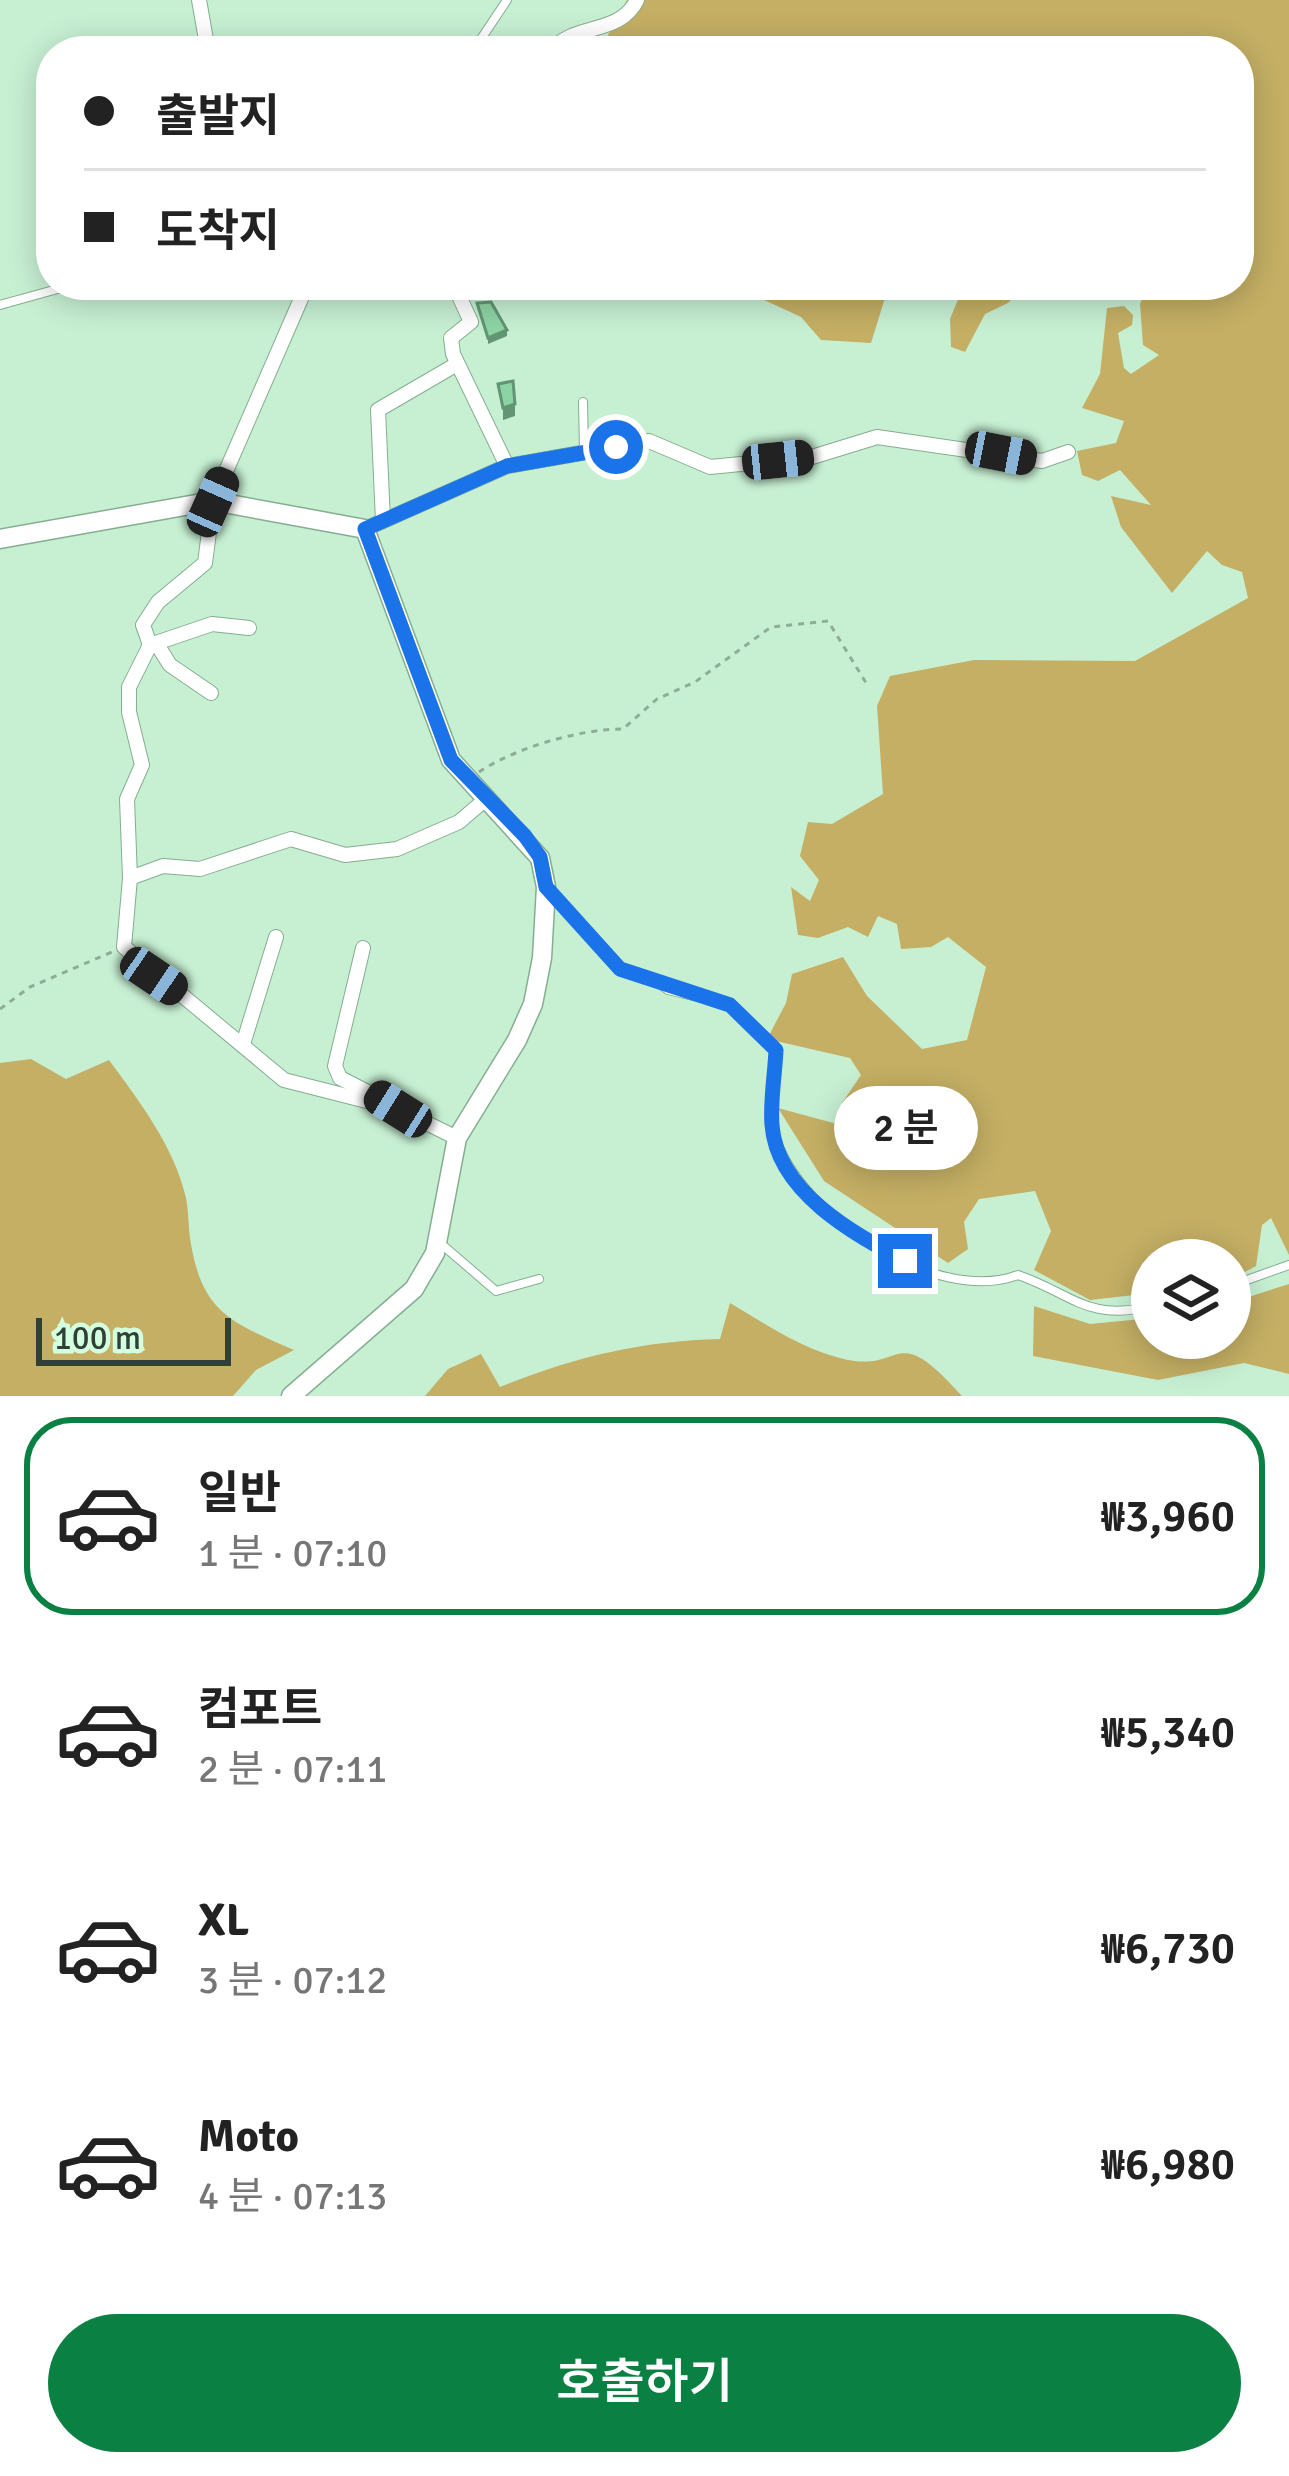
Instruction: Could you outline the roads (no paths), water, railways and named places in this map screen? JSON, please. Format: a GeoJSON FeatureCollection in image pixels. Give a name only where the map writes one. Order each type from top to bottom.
{"type":"FeatureCollection","features":[{"type":"Feature","properties":{"kind":"street"},"geometry":{"type":"LineString","coordinates":[[199,0],[205,36]]}},
{"type":"Feature","properties":{"kind":"street"},"geometry":{"type":"LineString","coordinates":[[565,36],[619,20],[638,0]]}},
{"type":"Feature","properties":{"kind":"street"},"geometry":{"type":"LineString","coordinates":[[211,693],[170,665],[142,625],[206,562],[213,502],[301,300]]}},
{"type":"Feature","properties":{"kind":"street"},"geometry":{"type":"LineString","coordinates":[[461,300],[471,322],[451,338],[457,364],[507,466]]}},
{"type":"Feature","properties":{"kind":"street"},"geometry":{"type":"LineString","coordinates":[[291,1396],[414,1289],[438,1240],[457,1138],[533,1004],[546,887],[540,857],[451,760],[423,694],[374,525],[378,410],[457,364]]}},
{"type":"Feature","properties":{"kind":"street"},"geometry":{"type":"LineString","coordinates":[[0,539],[213,502],[374,525],[507,466],[649,441],[710,466],[812,457],[877,437],[1042,461],[1068,452]]}},
{"type":"Feature","properties":{"kind":"street"},"geometry":{"type":"LineString","coordinates":[[249,628],[212,624],[154,645],[129,687],[128,712],[142,765],[127,800],[130,878],[124,947],[154,976],[244,1041],[294,1085],[398,1109]]}},
{"type":"Feature","properties":{"kind":"street"},"geometry":{"type":"LineString","coordinates":[[130,878],[163,866],[200,868],[291,839],[346,855],[397,849],[459,822],[487,798]]}},
{"type":"Feature","properties":{"kind":"street"},"geometry":{"type":"LineString","coordinates":[[244,1041],[276,937]]}},
{"type":"Feature","properties":{"kind":"street"},"geometry":{"type":"LineString","coordinates":[[363,948],[336,1072],[457,1138]]}},
{"type":"Feature","properties":{"kind":"lane"},"geometry":{"type":"LineString","coordinates":[[483,36],[507,0]]}},
{"type":"Feature","properties":{"kind":"lane"},"geometry":{"type":"LineString","coordinates":[[0,304],[36,294]]}},
{"type":"Feature","properties":{"kind":"lane"},"geometry":{"type":"LineString","coordinates":[[583,402],[584,453]]}},
{"type":"Feature","properties":{"kind":"lane"},"geometry":{"type":"LineString","coordinates":[[546,887],[620,969],[730,1005],[776,1050],[772,1130],[787,1163],[827,1215],[905,1261],[962,1282],[992,1285],[1018,1275],[1096,1311],[1131,1311]]}},
{"type":"Feature","properties":{"kind":"lane"},"geometry":{"type":"LineString","coordinates":[[438,1240],[496,1291],[538,1279]]}},
{"type":"Feature","properties":{"kind":"lane"},"geometry":{"type":"LineString","coordinates":[[1251,1279],[1289,1265]]}}]}
